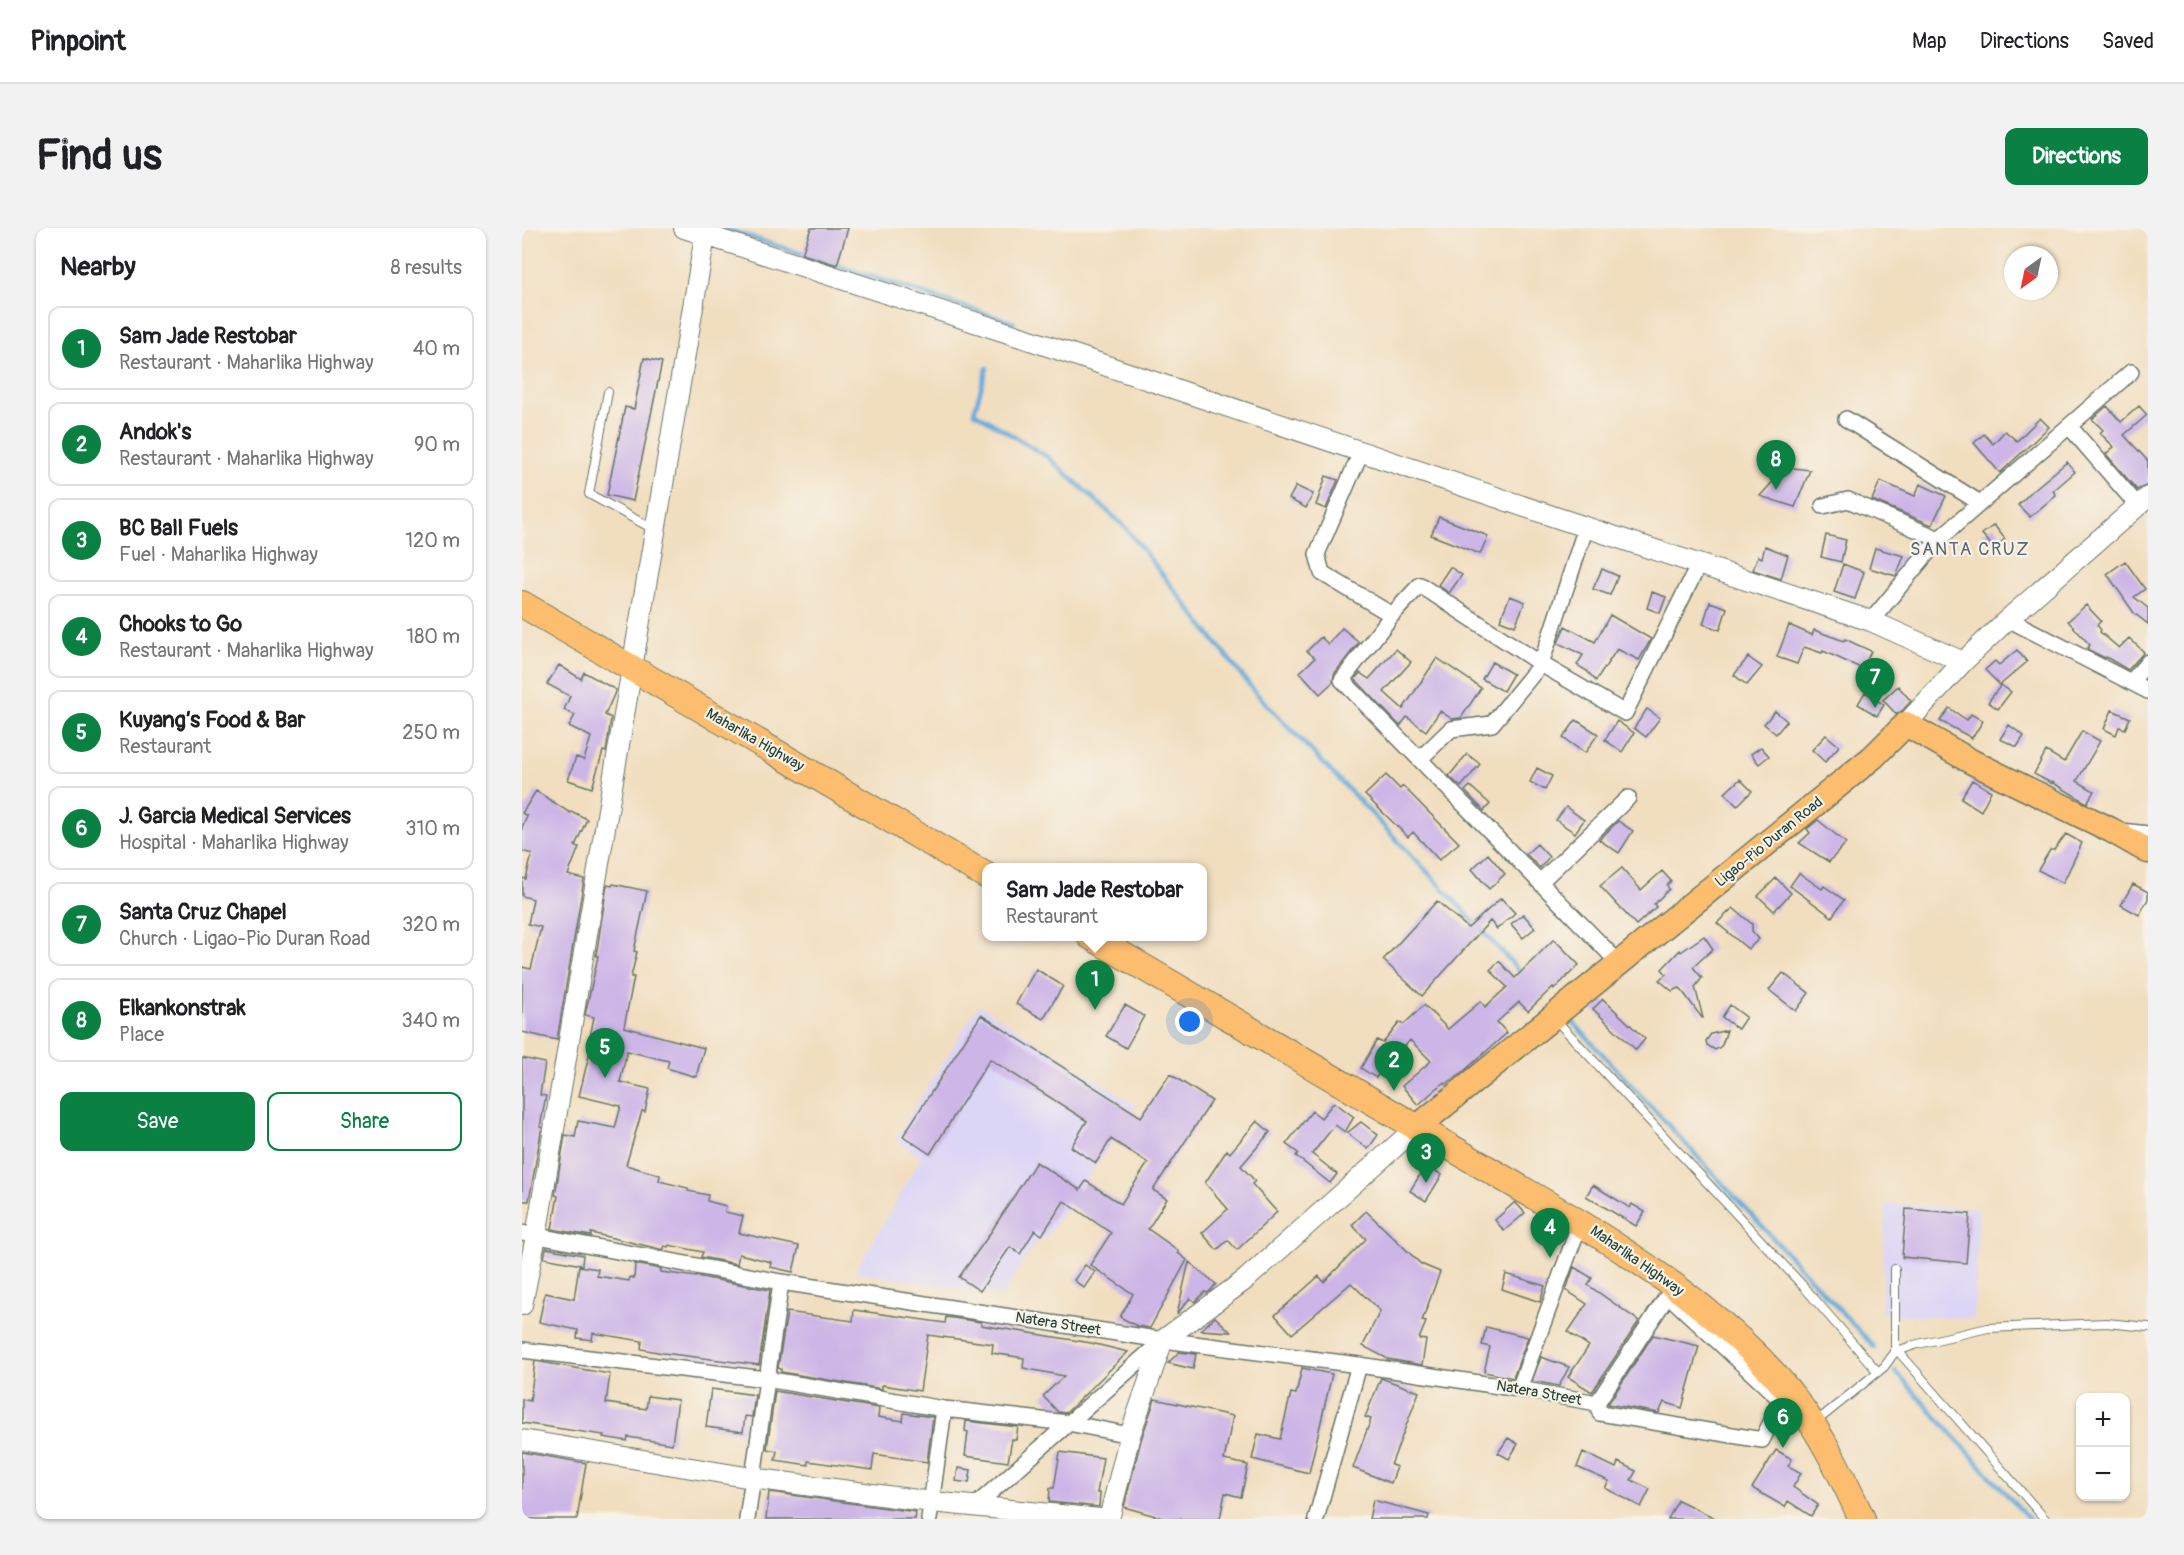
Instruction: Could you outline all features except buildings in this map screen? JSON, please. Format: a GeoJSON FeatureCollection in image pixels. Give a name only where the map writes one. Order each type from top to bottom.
{"type":"FeatureCollection","features":[{"type":"Feature","properties":{"kind":"highway","name":"Maharlika Highway"},"geometry":{"type":"LineString","coordinates":[[522,604],[982,873]]}},
{"type":"Feature","properties":{"kind":"highway","name":"Maharlika Highway"},"geometry":{"type":"LineString","coordinates":[[1098,941],[1580,1223],[1623,1250],[1713,1315],[1772,1371],[1795,1400],[1839,1469],[1862,1519]]}},
{"type":"Feature","properties":{"kind":"main road"},"geometry":{"type":"LineString","coordinates":[[1906,724],[1972,762],[2111,830],[2148,851]]}},
{"type":"Feature","properties":{"kind":"main road","name":"Ligao-Pio Duran Road"},"geometry":{"type":"LineString","coordinates":[[1416,1128],[1874,757],[1906,724]]}},
{"type":"Feature","properties":{"kind":"street"},"geometry":{"type":"LineString","coordinates":[[684,228],[1027,339],[1870,621],[1963,662]]}},
{"type":"Feature","properties":{"kind":"street"},"geometry":{"type":"LineString","coordinates":[[522,1305],[529,1235],[633,668],[705,236]]}},
{"type":"Feature","properties":{"kind":"street"},"geometry":{"type":"LineString","coordinates":[[1870,621],[1939,539],[2131,372]]}},
{"type":"Feature","properties":{"kind":"street"},"geometry":{"type":"LineString","coordinates":[[1846,419],[1980,503]]}},
{"type":"Feature","properties":{"kind":"street"},"geometry":{"type":"LineString","coordinates":[[1906,724],[1963,662],[2008,619],[2143,502],[2069,426]]}},
{"type":"Feature","properties":{"kind":"street"},"geometry":{"type":"LineString","coordinates":[[1361,452],[1317,554],[1322,573],[1392,615]]}},
{"type":"Feature","properties":{"kind":"street"},"geometry":{"type":"LineString","coordinates":[[1823,506],[1848,500],[1939,539]]}},
{"type":"Feature","properties":{"kind":"street"},"geometry":{"type":"LineString","coordinates":[[1420,759],[1451,729],[1492,724],[1541,664],[1586,527]]}},
{"type":"Feature","properties":{"kind":"street"},"geometry":{"type":"LineString","coordinates":[[1620,964],[1342,680],[1392,615],[1420,585],[1541,664],[1625,713],[1699,564]]}},
{"type":"Feature","properties":{"kind":"street"},"geometry":{"type":"LineString","coordinates":[[2008,619],[2148,691]]}},
{"type":"Feature","properties":{"kind":"street"},"geometry":{"type":"LineString","coordinates":[[2131,682],[2148,662]]}},
{"type":"Feature","properties":{"kind":"street"},"geometry":{"type":"LineString","coordinates":[[1540,882],[1628,798]]}},
{"type":"Feature","properties":{"kind":"street"},"geometry":{"type":"LineString","coordinates":[[2111,830],[2148,834]]}},
{"type":"Feature","properties":{"kind":"street"},"geometry":{"type":"LineString","coordinates":[[975,1506],[1163,1340],[1245,1280],[1416,1128]]}},
{"type":"Feature","properties":{"kind":"street"},"geometry":{"type":"LineString","coordinates":[[1520,1389],[1580,1223]]}},
{"type":"Feature","properties":{"kind":"street","name":"Natera Street"},"geometry":{"type":"LineString","coordinates":[[529,1235],[781,1282],[1163,1340],[1359,1365],[1597,1403]]}},
{"type":"Feature","properties":{"kind":"street"},"geometry":{"type":"LineString","coordinates":[[747,1519],[781,1282]]}},
{"type":"Feature","properties":{"kind":"street"},"geometry":{"type":"LineString","coordinates":[[1668,1295],[1782,1401],[1762,1440],[1600,1413],[1597,1403],[1668,1295]]}},
{"type":"Feature","properties":{"kind":"street"},"geometry":{"type":"LineString","coordinates":[[1109,1519],[1130,1435],[1163,1340]]}},
{"type":"Feature","properties":{"kind":"street"},"geometry":{"type":"LineString","coordinates":[[522,1350],[766,1379],[944,1409],[1068,1423],[1130,1435]]}},
{"type":"Feature","properties":{"kind":"street"},"geometry":{"type":"LineString","coordinates":[[1316,1519],[1359,1365]]}},
{"type":"Feature","properties":{"kind":"street"},"geometry":{"type":"LineString","coordinates":[[930,1511],[944,1409]]}},
{"type":"Feature","properties":{"kind":"street"},"geometry":{"type":"LineString","coordinates":[[522,1440],[752,1478],[930,1511],[975,1506],[1100,1519]]}},
{"type":"Feature","properties":{"kind":"lane"},"geometry":{"type":"LineString","coordinates":[[608,392],[589,494],[656,530]]}},
{"type":"Feature","properties":{"kind":"lane"},"geometry":{"type":"LineString","coordinates":[[1553,1018],[1796,1278],[1878,1372]]}},
{"type":"Feature","properties":{"kind":"lane"},"geometry":{"type":"LineString","coordinates":[[1895,1269],[1896,1352],[2045,1519]]}},
{"type":"Feature","properties":{"kind":"lane"},"geometry":{"type":"LineString","coordinates":[[1812,1424],[1878,1372],[1896,1352],[1914,1345],[1988,1328],[2106,1323],[2148,1327]]}},
{"type":"Feature","properties":{"kind":"shaded area"},"geometry":{"type":"Polygon","coordinates":[[[979,1005],[1137,1106],[1046,1237],[1035,1243],[1003,1295],[855,1272],[921,1158],[895,1139],[979,1005]]]}},
{"type":"Feature","properties":{"kind":"shaded area"},"geometry":{"type":"Polygon","coordinates":[[[1886,1204],[1979,1209],[1974,1319],[1881,1314],[1886,1204]]]}},
{"type":"Feature","properties":{"kind":"waterway"},"geometry":{"type":"LineString","coordinates":[[722,228],[1014,323]]}},
{"type":"Feature","properties":{"kind":"waterway"},"geometry":{"type":"LineString","coordinates":[[987,368],[974,412],[1049,458],[1125,527],[1254,691],[1524,976]]}},
{"type":"Feature","properties":{"kind":"waterway"},"geometry":{"type":"LineString","coordinates":[[1569,1018],[1874,1347]]}},
{"type":"Feature","properties":{"kind":"waterway"},"geometry":{"type":"LineString","coordinates":[[1895,1371],[2029,1519]]}},
{"type":"Feature","properties":{"kind":"place","name":"Elkankonstrak"},"geometry":{"type":"Point","coordinates":[1776,490]}},
{"type":"Feature","properties":{"kind":"place","name":"Santa Cruz Chapel"},"geometry":{"type":"Point","coordinates":[1875,708]}},
{"type":"Feature","properties":{"kind":"place","name":"Sam Jade Restobar"},"geometry":{"type":"Point","coordinates":[1095,1010]}},
{"type":"Feature","properties":{"kind":"place","name":"Kuyang’s Food & Bar"},"geometry":{"type":"Point","coordinates":[605,1078]}},
{"type":"Feature","properties":{"kind":"place","name":"Andok's"},"geometry":{"type":"Point","coordinates":[1394,1091]}},
{"type":"Feature","properties":{"kind":"place","name":"BC Ball Fuels"},"geometry":{"type":"Point","coordinates":[1426,1183]}},
{"type":"Feature","properties":{"kind":"place","name":"Chooks to Go"},"geometry":{"type":"Point","coordinates":[1550,1258]}},
{"type":"Feature","properties":{"kind":"place","name":"J. Garcia Medical Services"},"geometry":{"type":"Point","coordinates":[1783,1448]}},
{"type":"Feature","properties":{"kind":"district","name":"SANTA CRUZ"},"geometry":{"type":"Point","coordinates":[1970,549]}}]}
